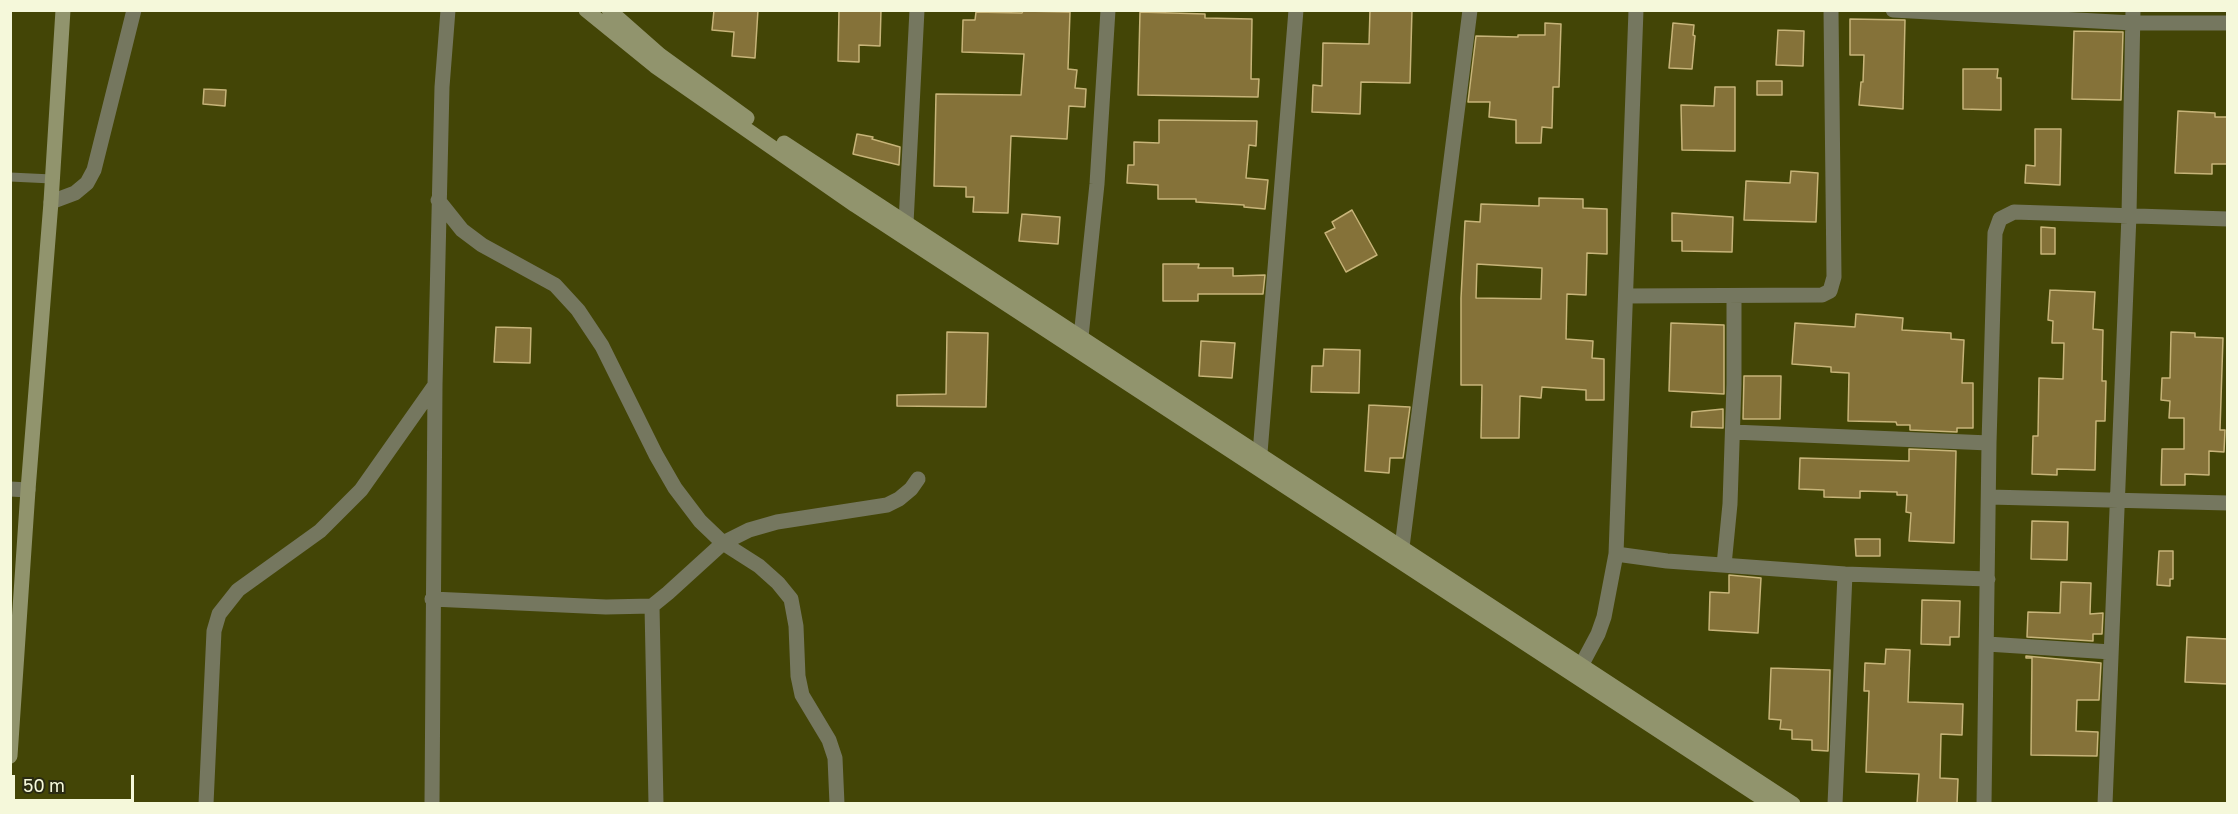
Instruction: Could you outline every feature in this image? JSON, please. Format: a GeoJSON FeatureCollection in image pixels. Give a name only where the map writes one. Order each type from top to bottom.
{"type":"FeatureCollection","features":[{"type":"Feature","properties":{"kind":"street"},"geometry":{"type":"LineString","coordinates":[[10,756],[13,679],[51,202],[63,10]]}},
{"type":"Feature","properties":{"kind":"street"},"geometry":{"type":"LineString","coordinates":[[51,202],[75,193],[87,183],[94,170],[135,10]]}},
{"type":"Feature","properties":{"kind":"street"},"geometry":{"type":"LineString","coordinates":[[432,804],[432,600],[438,200],[441,87],[448,10]]}},
{"type":"Feature","properties":{"kind":"street"},"geometry":{"type":"LineString","coordinates":[[586,10],[655,66],[855,205],[1468,598],[1772,804]]}},
{"type":"Feature","properties":{"kind":"street"},"geometry":{"type":"LineString","coordinates":[[609,10],[660,54],[759,126],[1402,547],[1468,598],[1582,664],[1793,804]]}},
{"type":"Feature","properties":{"kind":"street"},"geometry":{"type":"LineString","coordinates":[[906,223],[917,10]]}},
{"type":"Feature","properties":{"kind":"street"},"geometry":{"type":"LineString","coordinates":[[1081,337],[1097,184],[1108,10]]}},
{"type":"Feature","properties":{"kind":"street"},"geometry":{"type":"LineString","coordinates":[[1260,453],[1296,10]]}},
{"type":"Feature","properties":{"kind":"street"},"geometry":{"type":"LineString","coordinates":[[1402,547],[1470,10]]}},
{"type":"Feature","properties":{"kind":"street"},"geometry":{"type":"LineString","coordinates":[[1582,664],[1604,617],[1616,554],[1636,10]]}},
{"type":"Feature","properties":{"kind":"street"},"geometry":{"type":"LineString","coordinates":[[1626,296],[1822,295],[1830,291],[1834,277],[1831,10]]}},
{"type":"Feature","properties":{"kind":"street"},"geometry":{"type":"LineString","coordinates":[[1893,10],[2133,17],[2228,23]]}},
{"type":"Feature","properties":{"kind":"street"},"geometry":{"type":"LineString","coordinates":[[2105,804],[2129,215],[2133,17]]}},
{"type":"Feature","properties":{"kind":"street"},"geometry":{"type":"LineString","coordinates":[[438,200],[462,230],[482,245],[555,285],[578,309],[602,346],[656,455],[675,488],[700,521],[723,543],[759,566],[778,583],[790,599],[796,626],[798,676],[802,695],[829,740],[835,758],[837,804]]}},
{"type":"Feature","properties":{"kind":"street"},"geometry":{"type":"LineString","coordinates":[[1984,804],[1989,443],[1995,233],[2000,219],[2014,212],[2228,219]]}},
{"type":"Feature","properties":{"kind":"street"},"geometry":{"type":"LineString","coordinates":[[1724,565],[1730,504],[1733,432],[1734,297]]}},
{"type":"Feature","properties":{"kind":"street"},"geometry":{"type":"LineString","coordinates":[[206,804],[213,631],[219,614],[238,590],[320,531],[362,490],[435,386]]}},
{"type":"Feature","properties":{"kind":"street"},"geometry":{"type":"LineString","coordinates":[[1733,432],[1989,443]]}},
{"type":"Feature","properties":{"kind":"street"},"geometry":{"type":"LineString","coordinates":[[432,600],[606,607],[652,606],[723,543],[749,530],[777,522],[887,505],[911,489],[918,478]]}},
{"type":"Feature","properties":{"kind":"street"},"geometry":{"type":"LineString","coordinates":[[10,489],[28,490]]}},
{"type":"Feature","properties":{"kind":"street"},"geometry":{"type":"LineString","coordinates":[[1989,497],[2228,503]]}},
{"type":"Feature","properties":{"kind":"street"},"geometry":{"type":"LineString","coordinates":[[1616,554],[1845,574],[1988,579]]}},
{"type":"Feature","properties":{"kind":"street"},"geometry":{"type":"LineString","coordinates":[[1835,804],[1845,574]]}},
{"type":"Feature","properties":{"kind":"street"},"geometry":{"type":"LineString","coordinates":[[652,606],[656,804]]}},
{"type":"Feature","properties":{"kind":"street"},"geometry":{"type":"LineString","coordinates":[[1987,644],[2111,652]]}},
{"type":"Feature","properties":{"kind":"lane"},"geometry":{"type":"LineString","coordinates":[[10,177],[52,179]]}},
{"type":"Feature","properties":{"kind":"building"},"geometry":{"type":"Polygon","coordinates":[[[714,10],[758,10],[755,58],[732,56],[734,32],[712,30],[714,10]]]}},
{"type":"Feature","properties":{"kind":"building"},"geometry":{"type":"Polygon","coordinates":[[[839,10],[881,10],[880,46],[859,45],[859,62],[838,61],[839,10]]]}},
{"type":"Feature","properties":{"kind":"building"},"geometry":{"type":"Polygon","coordinates":[[[1370,10],[1412,10],[1410,83],[1361,82],[1360,114],[1312,112],[1313,85],[1322,86],[1323,43],[1369,44],[1370,10]]]}},
{"type":"Feature","properties":{"kind":"building"},"geometry":{"type":"Polygon","coordinates":[[[1023,11],[1070,12],[1068,69],[1077,70],[1075,88],[1086,89],[1085,107],[1069,106],[1067,139],[1011,136],[1008,213],[973,212],[974,197],[966,197],[966,187],[934,186],[936,94],[1021,95],[1024,54],[962,52],[963,20],[975,20],[976,12],[1022,13],[1023,11]]]}},
{"type":"Feature","properties":{"kind":"building"},"geometry":{"type":"Polygon","coordinates":[[[1140,12],[1205,14],[1205,18],[1252,19],[1251,79],[1259,79],[1258,97],[1138,95],[1140,12]]]}},
{"type":"Feature","properties":{"kind":"building"},"geometry":{"type":"Polygon","coordinates":[[[1850,19],[1905,20],[1903,109],[1859,105],[1864,55],[1850,55],[1850,19]]]}},
{"type":"Feature","properties":{"kind":"building"},"geometry":{"type":"Polygon","coordinates":[[[1545,23],[1561,24],[1559,87],[1553,87],[1552,128],[1542,127],[1541,143],[1516,143],[1516,120],[1489,117],[1490,102],[1468,102],[1476,36],[1545,35],[1545,23]]]}},
{"type":"Feature","properties":{"kind":"building"},"geometry":{"type":"Polygon","coordinates":[[[1673,23],[1694,25],[1692,69],[1669,68],[1673,23]]]}},
{"type":"Feature","properties":{"kind":"building"},"geometry":{"type":"Polygon","coordinates":[[[1778,30],[1804,31],[1803,66],[1776,65],[1778,30]]]}},
{"type":"Feature","properties":{"kind":"building"},"geometry":{"type":"Polygon","coordinates":[[[2074,31],[2123,32],[2121,100],[2072,99],[2074,31]]]}},
{"type":"Feature","properties":{"kind":"building"},"geometry":{"type":"Polygon","coordinates":[[[1963,69],[1998,69],[1997,78],[2001,78],[2001,110],[1963,109],[1963,69]]]}},
{"type":"Feature","properties":{"kind":"building"},"geometry":{"type":"Polygon","coordinates":[[[1757,81],[1782,81],[1782,95],[1757,95],[1757,81]]]}},
{"type":"Feature","properties":{"kind":"building"},"geometry":{"type":"Polygon","coordinates":[[[1715,87],[1735,87],[1735,151],[1682,150],[1681,105],[1714,106],[1715,87]]]}},
{"type":"Feature","properties":{"kind":"building"},"geometry":{"type":"Polygon","coordinates":[[[204,89],[226,90],[225,106],[203,104],[204,89]]]}},
{"type":"Feature","properties":{"kind":"building"},"geometry":{"type":"Polygon","coordinates":[[[2178,111],[2215,113],[2215,117],[2228,117],[2228,164],[2212,164],[2212,174],[2175,173],[2178,111]]]}},
{"type":"Feature","properties":{"kind":"building"},"geometry":{"type":"Polygon","coordinates":[[[1159,120],[1257,121],[1256,146],[1249,145],[1246,178],[1268,180],[1265,209],[1244,207],[1244,205],[1196,202],[1196,199],[1158,199],[1158,185],[1127,183],[1128,165],[1134,165],[1134,142],[1159,143],[1159,120]]]}},
{"type":"Feature","properties":{"kind":"building"},"geometry":{"type":"Polygon","coordinates":[[[2035,129],[2061,129],[2060,185],[2025,183],[2026,165],[2035,166],[2035,129]]]}},
{"type":"Feature","properties":{"kind":"building"},"geometry":{"type":"Polygon","coordinates":[[[857,134],[900,147],[899,165],[853,154],[857,134]]]}},
{"type":"Feature","properties":{"kind":"building"},"geometry":{"type":"Polygon","coordinates":[[[1791,171],[1818,173],[1816,222],[1744,220],[1746,181],[1790,183],[1791,171]]]}},
{"type":"Feature","properties":{"kind":"building"},"geometry":{"type":"Polygon","coordinates":[[[1539,198],[1583,199],[1583,208],[1607,209],[1607,254],[1587,253],[1586,295],[1567,294],[1566,339],[1593,341],[1592,358],[1604,359],[1604,400],[1586,400],[1586,390],[1542,387],[1541,398],[1520,396],[1519,438],[1481,438],[1482,385],[1461,385],[1461,298],[1465,221],[1480,222],[1481,204],[1539,206],[1539,198]],[[1477,264],[1476,298],[1541,299],[1542,268],[1477,264]]]}},
{"type":"Feature","properties":{"kind":"building"},"geometry":{"type":"Polygon","coordinates":[[[1352,210],[1377,255],[1346,272],[1325,233],[1335,228],[1332,222],[1352,210]]]}},
{"type":"Feature","properties":{"kind":"building"},"geometry":{"type":"Polygon","coordinates":[[[1672,213],[1733,217],[1732,252],[1682,251],[1682,241],[1672,241],[1672,213]]]}},
{"type":"Feature","properties":{"kind":"building"},"geometry":{"type":"Polygon","coordinates":[[[1022,214],[1060,217],[1058,244],[1019,241],[1022,214]]]}},
{"type":"Feature","properties":{"kind":"building"},"geometry":{"type":"Polygon","coordinates":[[[2041,227],[2055,228],[2055,254],[2041,254],[2041,227]]]}},
{"type":"Feature","properties":{"kind":"building"},"geometry":{"type":"Polygon","coordinates":[[[1163,264],[1199,264],[1198,268],[1233,268],[1233,276],[1265,275],[1263,294],[1198,294],[1198,301],[1163,301],[1163,264]]]}},
{"type":"Feature","properties":{"kind":"building"},"geometry":{"type":"Polygon","coordinates":[[[2050,290],[2095,292],[2093,329],[2103,330],[2102,381],[2106,381],[2105,421],[2096,421],[2095,470],[2057,469],[2057,475],[2032,474],[2033,436],[2038,436],[2039,378],[2063,379],[2064,343],[2052,343],[2053,321],[2048,320],[2050,290]]]}},
{"type":"Feature","properties":{"kind":"building"},"geometry":{"type":"Polygon","coordinates":[[[1856,314],[1903,318],[1902,330],[1951,333],[1951,339],[1964,340],[1962,383],[1973,383],[1973,428],[1957,428],[1957,432],[1910,430],[1910,425],[1897,425],[1896,422],[1848,421],[1849,373],[1831,372],[1831,367],[1792,364],[1795,323],[1855,327],[1856,314]]]}},
{"type":"Feature","properties":{"kind":"building"},"geometry":{"type":"Polygon","coordinates":[[[1671,323],[1724,325],[1724,394],[1669,391],[1671,323]]]}},
{"type":"Feature","properties":{"kind":"building"},"geometry":{"type":"Polygon","coordinates":[[[496,327],[531,328],[530,363],[494,362],[496,327]]]}},
{"type":"Feature","properties":{"kind":"building"},"geometry":{"type":"Polygon","coordinates":[[[947,332],[988,333],[986,407],[897,406],[897,395],[946,394],[947,332]]]}},
{"type":"Feature","properties":{"kind":"building"},"geometry":{"type":"Polygon","coordinates":[[[2171,332],[2195,333],[2195,337],[2223,338],[2220,430],[2225,430],[2224,452],[2209,451],[2209,475],[2185,474],[2185,485],[2161,485],[2162,449],[2184,449],[2184,418],[2169,418],[2170,401],[2161,400],[2162,378],[2170,378],[2171,332]]]}},
{"type":"Feature","properties":{"kind":"building"},"geometry":{"type":"Polygon","coordinates":[[[1201,341],[1235,343],[1232,378],[1199,376],[1201,341]]]}},
{"type":"Feature","properties":{"kind":"building"},"geometry":{"type":"Polygon","coordinates":[[[1324,349],[1360,350],[1359,393],[1311,392],[1312,366],[1323,366],[1324,349]]]}},
{"type":"Feature","properties":{"kind":"building"},"geometry":{"type":"Polygon","coordinates":[[[1744,376],[1781,376],[1780,419],[1743,419],[1744,376]]]}},
{"type":"Feature","properties":{"kind":"building"},"geometry":{"type":"Polygon","coordinates":[[[1369,405],[1410,407],[1403,458],[1390,458],[1389,473],[1365,471],[1369,405]]]}},
{"type":"Feature","properties":{"kind":"building"},"geometry":{"type":"Polygon","coordinates":[[[1723,409],[1723,428],[1691,427],[1692,412],[1723,409]]]}},
{"type":"Feature","properties":{"kind":"building"},"geometry":{"type":"Polygon","coordinates":[[[1909,449],[1956,451],[1954,543],[1909,541],[1911,513],[1906,512],[1907,495],[1897,495],[1897,492],[1860,491],[1860,498],[1824,497],[1824,490],[1799,489],[1800,458],[1909,461],[1909,449]]]}},
{"type":"Feature","properties":{"kind":"building"},"geometry":{"type":"Polygon","coordinates":[[[2032,521],[2068,522],[2067,560],[2031,559],[2032,521]]]}},
{"type":"Feature","properties":{"kind":"building"},"geometry":{"type":"Polygon","coordinates":[[[1855,539],[1880,539],[1880,556],[1856,556],[1855,539]]]}},
{"type":"Feature","properties":{"kind":"building"},"geometry":{"type":"Polygon","coordinates":[[[2159,551],[2173,551],[2173,579],[2170,579],[2170,586],[2157,585],[2159,551]]]}},
{"type":"Feature","properties":{"kind":"building"},"geometry":{"type":"Polygon","coordinates":[[[1729,575],[1761,578],[1758,633],[1709,630],[1710,592],[1729,593],[1729,575]]]}},
{"type":"Feature","properties":{"kind":"building"},"geometry":{"type":"Polygon","coordinates":[[[2061,582],[2091,583],[2090,614],[2103,613],[2102,634],[2093,634],[2093,641],[2027,637],[2028,612],[2060,613],[2061,582]]]}},
{"type":"Feature","properties":{"kind":"building"},"geometry":{"type":"Polygon","coordinates":[[[1922,600],[1960,601],[1959,637],[1950,637],[1950,645],[1921,644],[1922,600]]]}},
{"type":"Feature","properties":{"kind":"building"},"geometry":{"type":"Polygon","coordinates":[[[2187,637],[2228,639],[2228,684],[2185,682],[2187,637]]]}},
{"type":"Feature","properties":{"kind":"building"},"geometry":{"type":"Polygon","coordinates":[[[1886,649],[1910,650],[1908,702],[1963,704],[1962,735],[1941,734],[1940,778],[1958,779],[1957,804],[1917,804],[1919,774],[1866,772],[1869,691],[1864,691],[1865,663],[1885,664],[1886,649]]]}},
{"type":"Feature","properties":{"kind":"building"},"geometry":{"type":"Polygon","coordinates":[[[2026,656],[2101,663],[2099,700],[2077,700],[2076,731],[2098,732],[2097,756],[2031,755],[2032,658],[2026,658],[2026,656]]]}},
{"type":"Feature","properties":{"kind":"building"},"geometry":{"type":"Polygon","coordinates":[[[1771,668],[1830,670],[1828,751],[1812,750],[1812,740],[1792,739],[1792,730],[1780,729],[1781,720],[1769,719],[1771,668]]]}}]}
